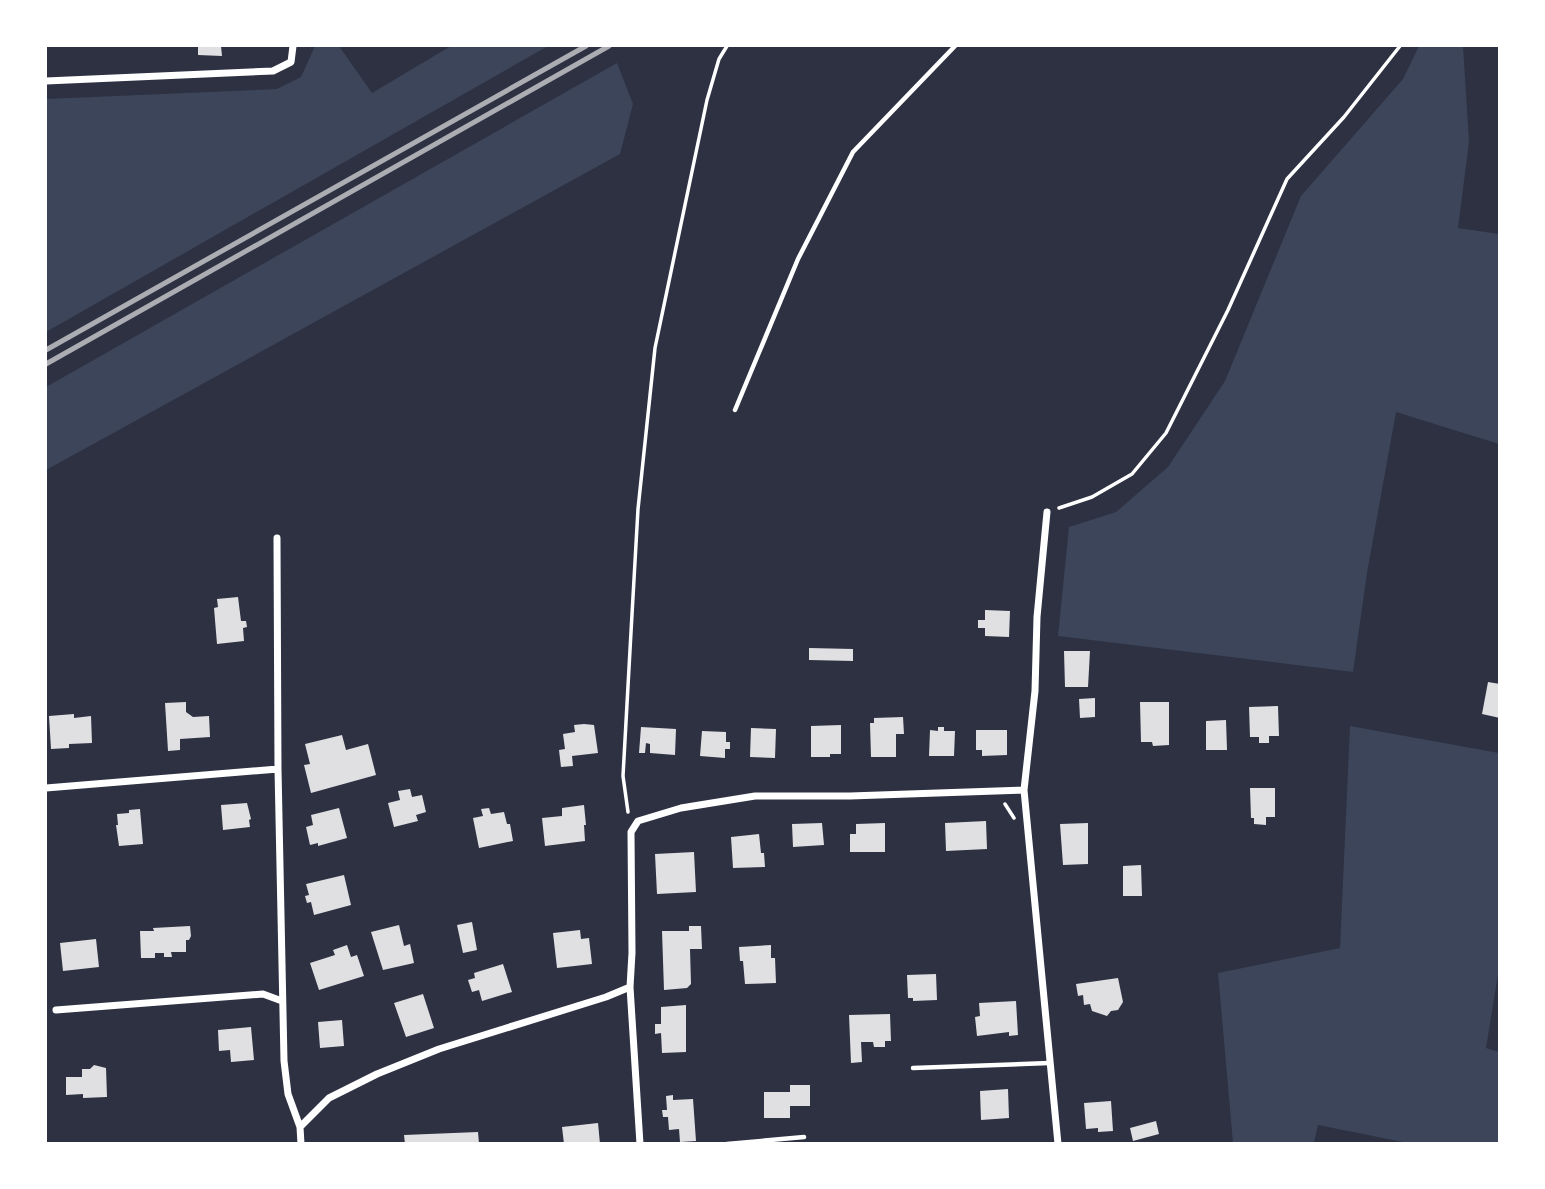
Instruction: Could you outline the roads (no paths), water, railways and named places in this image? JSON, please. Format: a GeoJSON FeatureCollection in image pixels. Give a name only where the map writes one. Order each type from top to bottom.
{"type":"FeatureCollection","features":[{"type":"Feature","properties":{"kind":"street"},"geometry":{"type":"LineString","coordinates":[[46,82],[273,71],[291,62],[293,46]]}},
{"type":"Feature","properties":{"kind":"street"},"geometry":{"type":"LineString","coordinates":[[1047,512],[1037,617],[1035,691],[1024,790],[1058,1143]]}},
{"type":"Feature","properties":{"kind":"street"},"geometry":{"type":"LineString","coordinates":[[277,538],[284,1061],[288,1094],[300,1127],[301,1143]]}},
{"type":"Feature","properties":{"kind":"street"},"geometry":{"type":"LineString","coordinates":[[46,788],[278,769]]}},
{"type":"Feature","properties":{"kind":"street"},"geometry":{"type":"LineString","coordinates":[[640,1143],[629,987],[632,953],[631,832],[638,821],[671,811],[755,796],[850,796],[1024,790]]}},
{"type":"Feature","properties":{"kind":"street"},"geometry":{"type":"LineString","coordinates":[[300,1127],[329,1098],[377,1074],[439,1049],[629,987]]}},
{"type":"Feature","properties":{"kind":"street"},"geometry":{"type":"LineString","coordinates":[[56,1010],[263,994],[282,1001]]}},
{"type":"Feature","properties":{"kind":"lane"},"geometry":{"type":"LineString","coordinates":[[735,410],[798,259],[853,152],[955,46]]}},
{"type":"Feature","properties":{"kind":"lane"},"geometry":{"type":"LineString","coordinates":[[913,1068],[1049,1063]]}},
{"type":"Feature","properties":{"kind":"lane"},"geometry":{"type":"LineString","coordinates":[[727,1143],[804,1137]]}},
{"type":"Feature","properties":{"kind":"railway"},"geometry":{"type":"LineString","coordinates":[[46,350],[586,46]]}},
{"type":"Feature","properties":{"kind":"railway"},"geometry":{"type":"LineString","coordinates":[[46,364],[609,46]]}}]}
